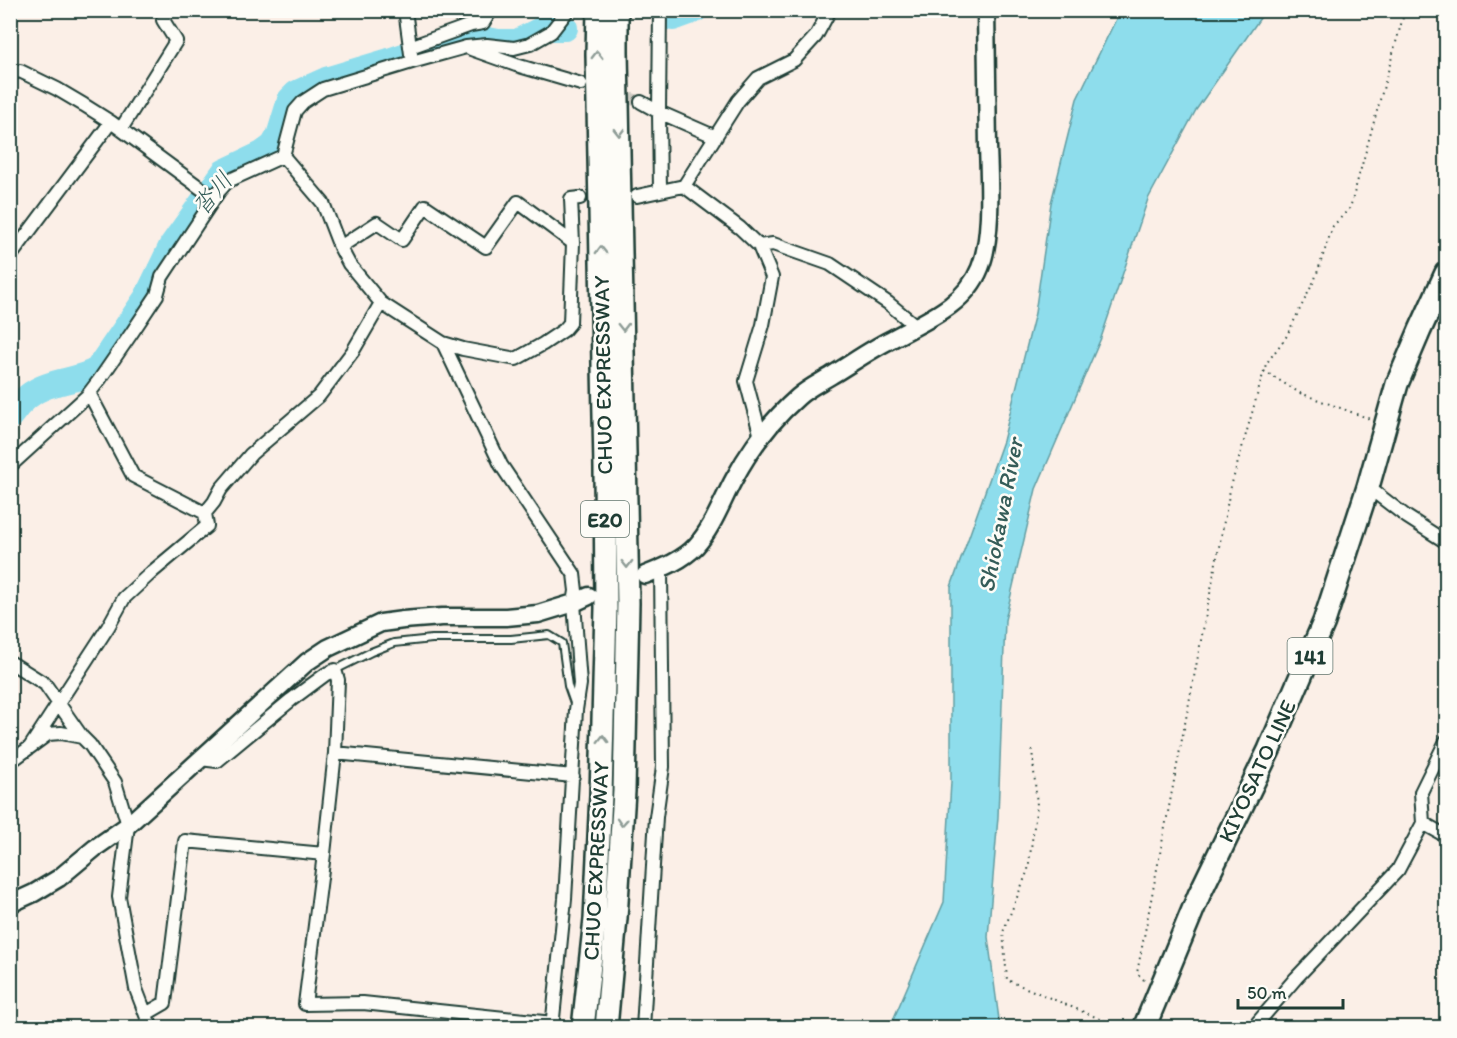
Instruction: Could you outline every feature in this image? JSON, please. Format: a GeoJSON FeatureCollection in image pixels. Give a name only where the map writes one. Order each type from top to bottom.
{"type":"FeatureCollection","features":[{"type":"Feature","properties":{"kind":"highway","name":"CHUO EXPRESSWAY"},"geometry":{"type":"LineString","coordinates":[[583,1028],[595,919],[606,608],[598,10]]}},
{"type":"Feature","properties":{"kind":"highway","name":"CHUO EXPRESSWAY"},"geometry":{"type":"LineString","coordinates":[[606,1028],[624,790],[628,603],[617,10]]}},
{"type":"Feature","properties":{"kind":"highway","name":"KIYOSATO LINE"},"geometry":{"type":"LineString","coordinates":[[1144,1028],[1199,895],[1269,750],[1324,622],[1368,487],[1397,384],[1446,273]]}},
{"type":"Feature","properties":{"kind":"street"},"geometry":{"type":"LineString","coordinates":[[10,257],[116,126],[176,41],[163,20],[168,10]]}},
{"type":"Feature","properties":{"kind":"street"},"geometry":{"type":"LineString","coordinates":[[405,10],[412,62]]}},
{"type":"Feature","properties":{"kind":"street"},"geometry":{"type":"LineString","coordinates":[[410,47],[471,25],[483,23],[491,10]]}},
{"type":"Feature","properties":{"kind":"street"},"geometry":{"type":"LineString","coordinates":[[283,156],[295,111],[303,102],[323,89],[460,49],[487,45],[514,48],[530,44],[551,32],[568,10]]}},
{"type":"Feature","properties":{"kind":"street"},"geometry":{"type":"LineString","coordinates":[[660,10],[660,191]]}},
{"type":"Feature","properties":{"kind":"street"},"geometry":{"type":"LineString","coordinates":[[637,196],[684,186],[738,101],[758,78],[794,60],[816,36],[830,10]]}},
{"type":"Feature","properties":{"kind":"street"},"geometry":{"type":"LineString","coordinates":[[643,1028],[656,817],[663,767],[653,572],[676,561],[695,546],[710,526],[735,478],[761,437],[799,396],[887,341],[949,308],[967,289],[979,271],[985,256],[988,233],[986,10]]}},
{"type":"Feature","properties":{"kind":"street"},"geometry":{"type":"LineString","coordinates":[[440,37],[460,49],[581,84]]}},
{"type":"Feature","properties":{"kind":"street"},"geometry":{"type":"LineString","coordinates":[[10,73],[20,71],[57,89],[116,126],[214,198]]}},
{"type":"Feature","properties":{"kind":"street"},"geometry":{"type":"LineString","coordinates":[[641,102],[716,136]]}},
{"type":"Feature","properties":{"kind":"street"},"geometry":{"type":"LineString","coordinates":[[10,466],[89,393],[157,295],[162,277],[214,198],[228,181],[283,156]]}},
{"type":"Feature","properties":{"kind":"street"},"geometry":{"type":"LineString","coordinates":[[283,156],[323,203],[340,248],[349,264],[381,303],[443,343],[516,359],[564,330],[570,322],[573,243],[571,199],[580,198]]}},
{"type":"Feature","properties":{"kind":"street"},"geometry":{"type":"LineString","coordinates":[[684,186],[740,228],[759,246],[772,277],[763,325],[746,381],[761,437]]}},
{"type":"Feature","properties":{"kind":"street"},"geometry":{"type":"LineString","coordinates":[[340,248],[376,223],[402,240],[425,206],[486,247],[518,202],[573,243]]}},
{"type":"Feature","properties":{"kind":"street"},"geometry":{"type":"LineString","coordinates":[[759,246],[773,244],[830,264],[888,303],[916,326]]}},
{"type":"Feature","properties":{"kind":"street"},"geometry":{"type":"LineString","coordinates":[[30,747],[108,627],[124,598],[207,526],[205,513],[221,489],[252,454],[319,396],[352,351],[381,303]]}},
{"type":"Feature","properties":{"kind":"street"},"geometry":{"type":"LineString","coordinates":[[200,759],[217,761],[291,700],[336,670],[338,680],[335,753],[305,1004],[363,1003],[553,1025],[566,899],[576,710],[580,684],[582,600],[576,591],[574,574],[501,465],[443,343]]}},
{"type":"Feature","properties":{"kind":"street"},"geometry":{"type":"LineString","coordinates":[[89,393],[133,476],[205,513]]}},
{"type":"Feature","properties":{"kind":"street"},"geometry":{"type":"LineString","coordinates":[[1368,487],[1407,517],[1446,542]]}},
{"type":"Feature","properties":{"kind":"street"},"geometry":{"type":"LineString","coordinates":[[10,904],[60,878],[95,848],[128,825],[308,662],[328,648],[381,623],[442,617],[506,617],[538,614],[582,600]]}},
{"type":"Feature","properties":{"kind":"street"},"geometry":{"type":"LineString","coordinates":[[10,662],[45,684],[115,782],[128,825],[119,897],[136,989],[153,1028]]}},
{"type":"Feature","properties":{"kind":"street"},"geometry":{"type":"LineString","coordinates":[[10,762],[48,734],[61,733],[82,737]]}},
{"type":"Feature","properties":{"kind":"street"},"geometry":{"type":"LineString","coordinates":[[1253,1028],[1296,978],[1398,870],[1423,823],[1421,792],[1446,741]]}},
{"type":"Feature","properties":{"kind":"street"},"geometry":{"type":"LineString","coordinates":[[335,753],[573,776]]}},
{"type":"Feature","properties":{"kind":"street"},"geometry":{"type":"LineString","coordinates":[[1423,823],[1446,836]]}},
{"type":"Feature","properties":{"kind":"street"},"geometry":{"type":"LineString","coordinates":[[146,1014],[165,1003],[185,841],[324,854]]}},
{"type":"Feature","properties":{"kind":"lane"},"geometry":{"type":"LineString","coordinates":[[336,670],[394,643],[432,639],[511,639],[549,635],[562,643],[568,686],[576,710]]}},
{"type":"Feature","properties":{"kind":"path"},"geometry":{"type":"LineString","coordinates":[[1158,993],[1137,973],[1230,490],[1266,364],[1286,337],[1315,279],[1333,226],[1350,208],[1405,10]]}},
{"type":"Feature","properties":{"kind":"path"},"geometry":{"type":"LineString","coordinates":[[1264,371],[1299,393],[1385,425]]}},
{"type":"Feature","properties":{"kind":"path"},"geometry":{"type":"LineString","coordinates":[[1032,749],[1037,805],[1028,870],[1003,932],[1007,980],[1122,1028]]}},
{"type":"Feature","properties":{"kind":"water","name":"Shiokawa River"},"geometry":{"type":"Polygon","coordinates":[[[1120,11],[1265,11],[1196,110],[1148,199],[1101,338],[1036,489],[1005,620],[998,817],[988,937],[1000,1027],[890,1027],[944,902],[951,782],[951,587],[1003,441],[1035,313],[1051,203],[1077,99],[1120,11]]]}},
{"type":"Feature","properties":{"kind":"waterway","name":"沓川"},"geometry":{"type":"LineString","coordinates":[[673,18],[695,10]]}},
{"type":"Feature","properties":{"kind":"waterway","name":"沓川"},"geometry":{"type":"LineString","coordinates":[[10,416],[22,402],[41,388],[97,370],[147,297],[172,245],[224,172],[262,154],[273,146],[279,136],[290,100],[297,93],[326,80],[459,37],[517,42],[544,28],[565,28]]}},
{"type":"Feature","properties":{"kind":"tunnel"},"geometry":{"type":"LineString","coordinates":[[613,93],[641,102]]}}]}
